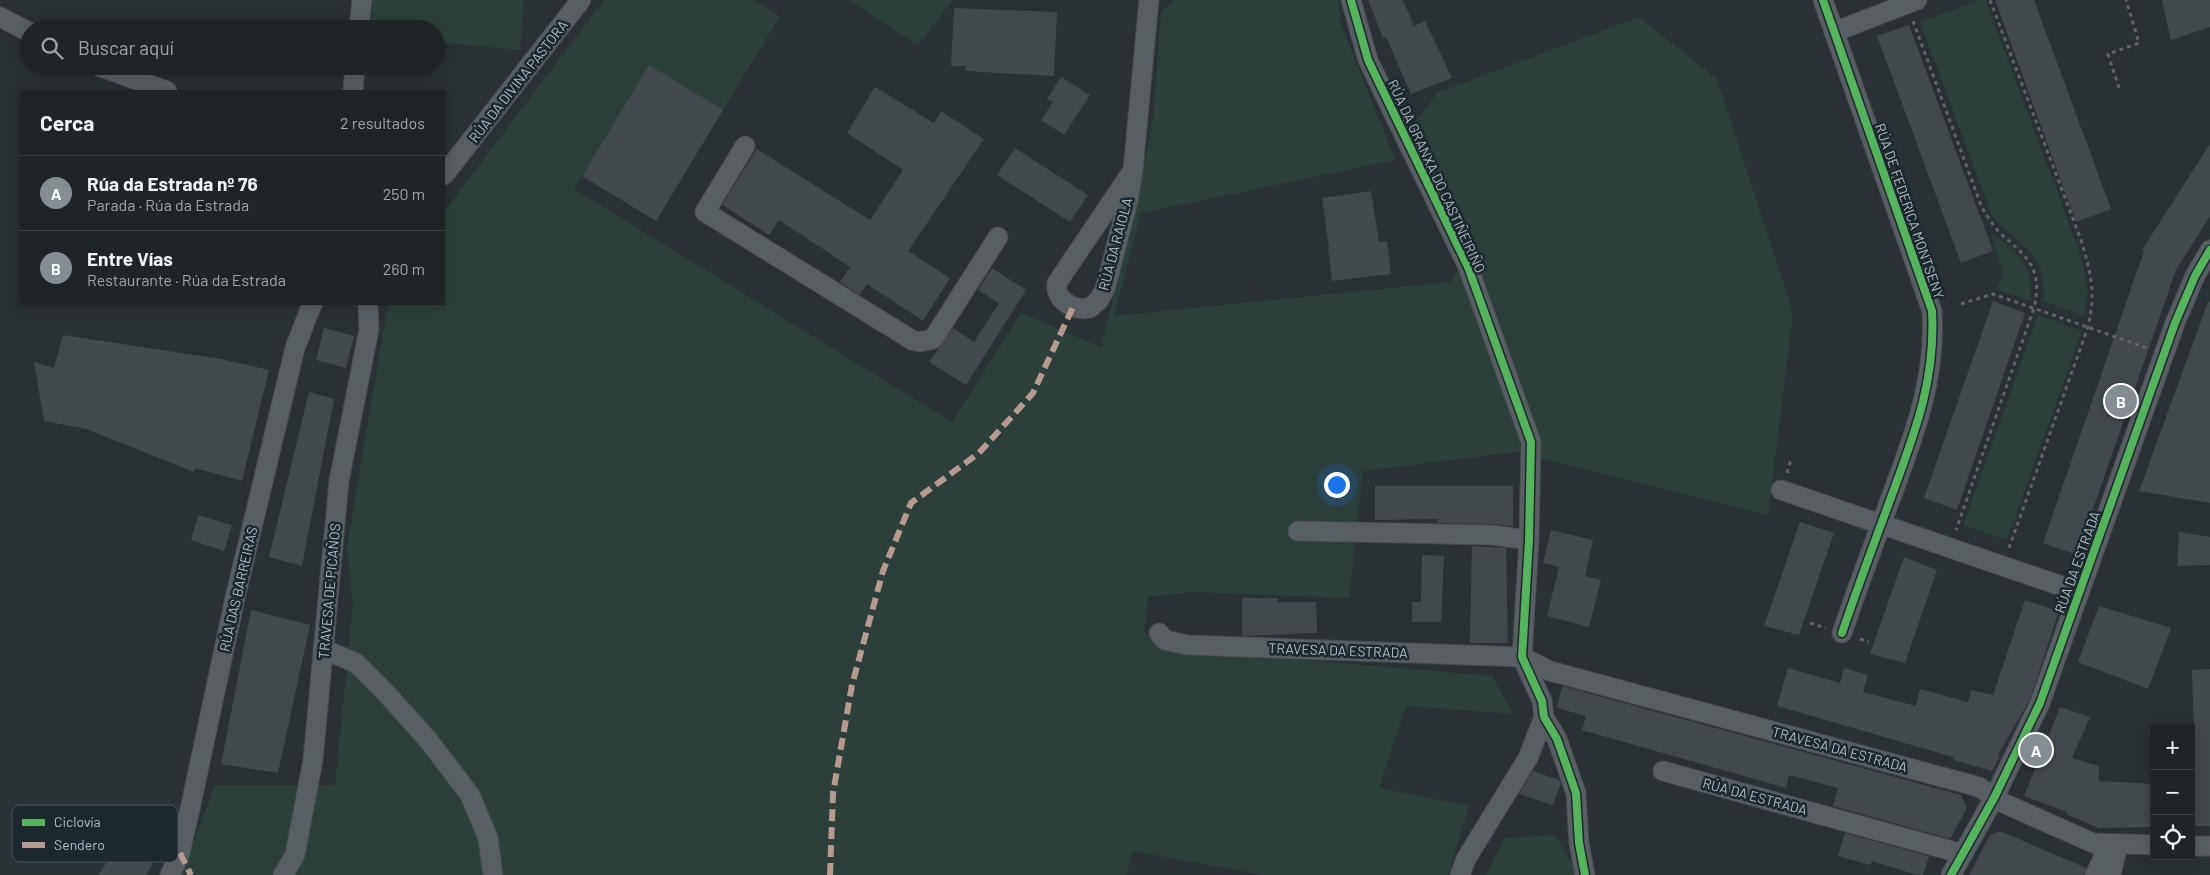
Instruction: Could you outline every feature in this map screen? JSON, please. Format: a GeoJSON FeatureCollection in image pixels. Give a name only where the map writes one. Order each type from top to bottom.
{"type":"FeatureCollection","features":[{"type":"Feature","properties":{"kind":"street"},"geometry":{"type":"LineString","coordinates":[[360,20],[362,0]]}},
{"type":"Feature","properties":{"kind":"street","name":"RÚA DA DIVINA PASTORA"},"geometry":{"type":"LineString","coordinates":[[448,167],[581,0]]}},
{"type":"Feature","properties":{"kind":"street","name":"RÚA DA RAIOLA"},"geometry":{"type":"LineString","coordinates":[[1133,170],[1054,273],[1056,288],[1061,299],[1066,303],[1085,309],[1099,300],[1105,289],[1128,200],[1133,170],[1149,0]]}},
{"type":"Feature","properties":{"kind":"street","name":"RÚA DA GRANXA DO CASTIÑEIRIÑO"},"geometry":{"type":"LineString","coordinates":[[1351,0],[1368,60],[1468,267],[1531,442],[1529,540],[1522,657]]}},
{"type":"Feature","properties":{"kind":"street","name":"RÚA DE FEDERICA MONTSENY"},"geometry":{"type":"LineString","coordinates":[[1822,0],[1932,311],[1933,341],[1931,368],[1920,419],[1842,633]]}},
{"type":"Feature","properties":{"kind":"street"},"geometry":{"type":"LineString","coordinates":[[1834,32],[1915,9]]}},
{"type":"Feature","properties":{"kind":"street"},"geometry":{"type":"LineString","coordinates":[[0,16],[20,27]]}},
{"type":"Feature","properties":{"kind":"street"},"geometry":{"type":"LineString","coordinates":[[123,75],[164,90]]}},
{"type":"Feature","properties":{"kind":"street"},"geometry":{"type":"LineString","coordinates":[[353,90],[354,75]]}},
{"type":"Feature","properties":{"kind":"street"},"geometry":{"type":"LineString","coordinates":[[745,146],[705,212],[912,340],[920,342],[932,339],[998,238]]}},
{"type":"Feature","properties":{"kind":"street","name":"RÚA DA ESTRADA"},"geometry":{"type":"LineString","coordinates":[[1951,875],[1994,798],[2040,703],[2180,309],[2195,276],[2210,250]]}},
{"type":"Feature","properties":{"kind":"street","name":"RÚA DAS BARREIRAS"},"geometry":{"type":"LineString","coordinates":[[178,857],[235,598],[295,348],[312,305]]}},
{"type":"Feature","properties":{"kind":"street","name":"TRAVESA DE PICAÑOS"},"geometry":{"type":"LineString","coordinates":[[283,875],[296,855],[313,760],[339,481],[368,329],[368,305]]}},
{"type":"Feature","properties":{"kind":"street"},"geometry":{"type":"LineString","coordinates":[[1781,490],[2079,592]]}},
{"type":"Feature","properties":{"kind":"street"},"geometry":{"type":"LineString","coordinates":[[1298,531],[1492,535],[1529,540]]}},
{"type":"Feature","properties":{"kind":"street","name":"TRAVESA DA ESTRADA"},"geometry":{"type":"LineString","coordinates":[[1159,633],[1165,640],[1187,645],[1522,657],[1550,671],[1979,787],[1994,798],[2093,843],[2150,845]]}},
{"type":"Feature","properties":{"kind":"street"},"geometry":{"type":"LineString","coordinates":[[323,649],[356,663],[429,741],[470,794],[488,838],[493,875]]}},
{"type":"Feature","properties":{"kind":"street"},"geometry":{"type":"LineString","coordinates":[[1522,657],[1542,701],[1544,717],[1557,739],[1576,793],[1579,843],[1585,875]]}},
{"type":"Feature","properties":{"kind":"street"},"geometry":{"type":"LineString","coordinates":[[1460,875],[1466,859],[1528,758],[1544,717]]}},
{"type":"Feature","properties":{"kind":"street","name":"RÚA DA ESTRADA"},"geometry":{"type":"LineString","coordinates":[[1663,771],[1963,854]]}},
{"type":"Feature","properties":{"kind":"street"},"geometry":{"type":"LineString","coordinates":[[2095,875],[2111,844]]}},
{"type":"Feature","properties":{"kind":"street"},"geometry":{"type":"LineString","coordinates":[[2111,844],[2111,875]]}},
{"type":"Feature","properties":{"kind":"street"},"geometry":{"type":"LineString","coordinates":[[2195,846],[2210,846]]}},
{"type":"Feature","properties":{"kind":"street","name":"RÚA DAS BARREIRAS"},"geometry":{"type":"LineString","coordinates":[[170,875],[176,862]]}},
{"type":"Feature","properties":{"kind":"path"},"geometry":{"type":"LineString","coordinates":[[1990,0],[2089,266],[2093,298],[2088,327],[2009,548]]}},
{"type":"Feature","properties":{"kind":"path"},"geometry":{"type":"LineString","coordinates":[[2119,88],[2108,54],[2139,43],[2126,0]]}},
{"type":"Feature","properties":{"kind":"path"},"geometry":{"type":"LineString","coordinates":[[1915,9],[1982,208],[2000,233],[2019,248],[2031,265],[2037,285],[2034,308],[1956,530]]}},
{"type":"Feature","properties":{"kind":"path"},"geometry":{"type":"LineString","coordinates":[[1961,304],[1993,294],[2152,349]]}},
{"type":"Feature","properties":{"kind":"green space"},"geometry":{"type":"Polygon","coordinates":[[[373,0],[524,0],[520,50],[445,43],[445,20],[372,20],[373,0]]]}},
{"type":"Feature","properties":{"kind":"green space"},"geometry":{"type":"Polygon","coordinates":[[[604,0],[753,0],[780,16],[723,110],[649,66],[574,189],[952,422],[1021,313],[1101,347],[1141,183],[1153,120],[1161,12],[1175,0],[1339,0],[1340,21],[1395,160],[1141,213],[1114,316],[1451,282],[1472,245],[1415,124],[1437,93],[1639,17],[1717,79],[1793,313],[1768,515],[1516,452],[1363,471],[1349,598],[1191,592],[1148,597],[1144,631],[1159,648],[1492,676],[1513,714],[1406,706],[1379,788],[1469,806],[1448,875],[1264,875],[1132,851],[1127,875],[181,875],[215,785],[335,785],[353,606],[347,547],[388,305],[445,305],[445,211],[604,0]]]}},
{"type":"Feature","properties":{"kind":"green space"},"geometry":{"type":"Polygon","coordinates":[[[849,0],[953,0],[918,45],[849,0]]]}},
{"type":"Feature","properties":{"kind":"green space"},"geometry":{"type":"Polygon","coordinates":[[[1981,0],[1986,0],[2081,256],[2088,291],[2084,316],[2043,301],[2044,285],[2036,261],[2030,252],[1992,216],[1920,22],[1981,0]]]}},
{"type":"Feature","properties":{"kind":"green space"},"geometry":{"type":"Polygon","coordinates":[[[1991,234],[2009,246],[2022,261],[2030,279],[2030,301],[1997,290],[2003,274],[1991,234]]]}},
{"type":"Feature","properties":{"kind":"green space"},"geometry":{"type":"Polygon","coordinates":[[[2038,315],[2082,331],[2007,540],[1963,525],[2038,315]]]}},
{"type":"Feature","properties":{"kind":"green space"},"geometry":{"type":"Polygon","coordinates":[[[1555,835],[1579,875],[1486,875],[1504,838],[1555,835]]]}},
{"type":"Feature","properties":{"kind":"building"},"geometry":{"type":"Polygon","coordinates":[[[1368,0],[1403,0],[1414,26],[1425,21],[1452,78],[1411,94],[1386,37],[1383,38],[1368,0]]]}},
{"type":"Feature","properties":{"kind":"building"},"geometry":{"type":"Polygon","coordinates":[[[1995,0],[2034,0],[2111,209],[2076,222],[1995,0]]]}},
{"type":"Feature","properties":{"kind":"building"},"geometry":{"type":"Polygon","coordinates":[[[2162,0],[2210,0],[2210,27],[2171,40],[2162,0]]]}},
{"type":"Feature","properties":{"kind":"building"},"geometry":{"type":"Polygon","coordinates":[[[954,8],[1057,12],[1054,76],[965,71],[966,66],[951,66],[954,8]]]}},
{"type":"Feature","properties":{"kind":"building"},"geometry":{"type":"Polygon","coordinates":[[[1909,25],[1993,251],[1961,263],[1877,36],[1909,25]]]}},
{"type":"Feature","properties":{"kind":"building"},"geometry":{"type":"Polygon","coordinates":[[[649,65],[723,110],[656,221],[582,176],[649,65]]]}},
{"type":"Feature","properties":{"kind":"building"},"geometry":{"type":"Polygon","coordinates":[[[1061,77],[1090,95],[1064,135],[1041,120],[1053,102],[1047,99],[1061,77]]]}},
{"type":"Feature","properties":{"kind":"building"},"geometry":{"type":"Polygon","coordinates":[[[875,87],[934,123],[941,111],[984,139],[908,251],[950,278],[923,321],[867,284],[860,295],[840,282],[850,267],[779,220],[769,235],[722,205],[757,149],[870,220],[903,170],[847,133],[875,87]]]}},
{"type":"Feature","properties":{"kind":"building"},"geometry":{"type":"Polygon","coordinates":[[[2210,144],[2210,216],[2176,270],[2077,555],[2043,543],[2144,251],[2142,250],[2210,144]]]}},
{"type":"Feature","properties":{"kind":"building"},"geometry":{"type":"Polygon","coordinates":[[[1015,148],[1088,195],[1070,222],[997,175],[1015,148]]]}},
{"type":"Feature","properties":{"kind":"building"},"geometry":{"type":"Polygon","coordinates":[[[1371,191],[1379,242],[1387,241],[1391,274],[1332,281],[1322,198],[1371,191]]]}},
{"type":"Feature","properties":{"kind":"building"},"geometry":{"type":"Polygon","coordinates":[[[992,268],[1026,290],[966,385],[929,362],[953,328],[974,342],[999,303],[978,290],[992,268]]]}},
{"type":"Feature","properties":{"kind":"building"},"geometry":{"type":"Polygon","coordinates":[[[1993,301],[2025,313],[1957,510],[1924,498],[1993,301]]]}},
{"type":"Feature","properties":{"kind":"building"},"geometry":{"type":"Polygon","coordinates":[[[2208,302],[2210,302],[2210,503],[2139,491],[2208,302]]]}},
{"type":"Feature","properties":{"kind":"building"},"geometry":{"type":"Polygon","coordinates":[[[324,328],[354,336],[346,368],[316,360],[324,328]]]}},
{"type":"Feature","properties":{"kind":"building"},"geometry":{"type":"Polygon","coordinates":[[[63,335],[221,359],[269,370],[242,481],[195,468],[194,472],[86,429],[44,421],[34,362],[54,368],[63,335]]]}},
{"type":"Feature","properties":{"kind":"building"},"geometry":{"type":"Polygon","coordinates":[[[309,392],[334,399],[302,566],[269,557],[309,392]]]}},
{"type":"Feature","properties":{"kind":"building"},"geometry":{"type":"Polygon","coordinates":[[[1375,486],[1513,486],[1513,526],[1437,523],[1438,519],[1375,520],[1375,486]]]}},
{"type":"Feature","properties":{"kind":"building"},"geometry":{"type":"Polygon","coordinates":[[[198,515],[232,525],[224,551],[191,540],[198,515]]]}},
{"type":"Feature","properties":{"kind":"building"},"geometry":{"type":"Polygon","coordinates":[[[1800,522],[1834,533],[1799,635],[1764,626],[1800,522]]]}},
{"type":"Feature","properties":{"kind":"building"},"geometry":{"type":"Polygon","coordinates":[[[1551,530],[1593,540],[1585,576],[1601,580],[1589,627],[1547,616],[1559,567],[1543,563],[1551,530]]]}},
{"type":"Feature","properties":{"kind":"building"},"geometry":{"type":"Polygon","coordinates":[[[2179,532],[2210,537],[2210,565],[2177,566],[2179,532]]]}},
{"type":"Feature","properties":{"kind":"building"},"geometry":{"type":"Polygon","coordinates":[[[1472,546],[1506,548],[1508,643],[1470,643],[1472,546]]]}},
{"type":"Feature","properties":{"kind":"building"},"geometry":{"type":"Polygon","coordinates":[[[1422,555],[1444,556],[1441,622],[1412,622],[1412,602],[1421,602],[1422,555]]]}},
{"type":"Feature","properties":{"kind":"building"},"geometry":{"type":"Polygon","coordinates":[[[1904,557],[1937,570],[1905,663],[1870,654],[1904,557]]]}},
{"type":"Feature","properties":{"kind":"building"},"geometry":{"type":"Polygon","coordinates":[[[1242,598],[1278,598],[1278,602],[1316,602],[1317,633],[1242,636],[1242,598]]]}},
{"type":"Feature","properties":{"kind":"building"},"geometry":{"type":"Polygon","coordinates":[[[2025,600],[2059,611],[2030,699],[1998,755],[2000,756],[1992,771],[1954,760],[1953,757],[1777,706],[1788,668],[1840,683],[1844,668],[1868,675],[1863,692],[1916,706],[1920,689],[1968,702],[1971,690],[1993,695],[2025,600]]]}},
{"type":"Feature","properties":{"kind":"building"},"geometry":{"type":"Polygon","coordinates":[[[2099,606],[2171,628],[2148,689],[2078,662],[2099,606]]]}},
{"type":"Feature","properties":{"kind":"building"},"geometry":{"type":"Polygon","coordinates":[[[251,610],[310,625],[278,773],[221,764],[251,610]]]}},
{"type":"Feature","properties":{"kind":"building"},"geometry":{"type":"Polygon","coordinates":[[[2210,669],[2210,826],[2195,826],[2195,725],[2192,670],[2210,669]]]}},
{"type":"Feature","properties":{"kind":"building"},"geometry":{"type":"Polygon","coordinates":[[[1562,686],[1961,795],[1967,808],[1950,839],[1833,806],[1838,788],[1789,775],[1786,788],[1582,730],[1586,716],[1557,708],[1562,686]]]}},
{"type":"Feature","properties":{"kind":"building"},"geometry":{"type":"Polygon","coordinates":[[[2060,707],[2090,717],[2072,758],[2099,766],[2099,781],[2150,784],[2150,827],[2098,828],[2066,814],[2067,812],[2024,796],[2060,707]]]}},
{"type":"Feature","properties":{"kind":"building"},"geometry":{"type":"Polygon","coordinates":[[[1533,771],[1559,780],[1561,783],[1553,805],[1519,794],[1533,771]]]}},
{"type":"Feature","properties":{"kind":"building"},"geometry":{"type":"Polygon","coordinates":[[[2000,831],[2086,868],[2084,875],[1969,875],[1990,835],[2000,831]]]}},
{"type":"Feature","properties":{"kind":"building"},"geometry":{"type":"Polygon","coordinates":[[[1845,833],[1929,856],[1923,875],[1917,875],[1872,861],[1870,865],[1838,856],[1845,833]]]}},
{"type":"Feature","properties":{"kind":"building"},"geometry":{"type":"Polygon","coordinates":[[[107,862],[150,862],[153,864],[146,875],[98,875],[107,862]]]}},
{"type":"Feature","properties":{"kind":"marked path"},"geometry":{"type":"LineString","coordinates":[[830,875],[833,793],[852,685],[883,571],[911,503],[979,453],[1033,393],[1073,307]]}},
{"type":"Feature","properties":{"kind":"marked path"},"geometry":{"type":"LineString","coordinates":[[180,853],[191,875]]}},
{"type":"Feature","properties":{"kind":"cycle path"},"geometry":{"type":"LineString","coordinates":[[1351,0],[1368,60],[1468,267],[1531,442],[1529,540],[1522,657],[1542,701],[1544,717],[1557,739],[1576,793],[1579,843],[1585,875]]}},
{"type":"Feature","properties":{"kind":"cycle path"},"geometry":{"type":"LineString","coordinates":[[1823,0],[1932,311],[1930,362],[1921,409],[1842,633]]}},
{"type":"Feature","properties":{"kind":"cycle path"},"geometry":{"type":"LineString","coordinates":[[1951,875],[1994,798],[2040,703],[2175,323],[2195,276],[2210,250]]}},
{"type":"Feature","properties":{"kind":"place","name":"Entre Vías"},"geometry":{"type":"Point","coordinates":[2121,401]}},
{"type":"Feature","properties":{"kind":"place","name":"Rúa da Estrada nº 76"},"geometry":{"type":"Point","coordinates":[2036,750]}}]}
